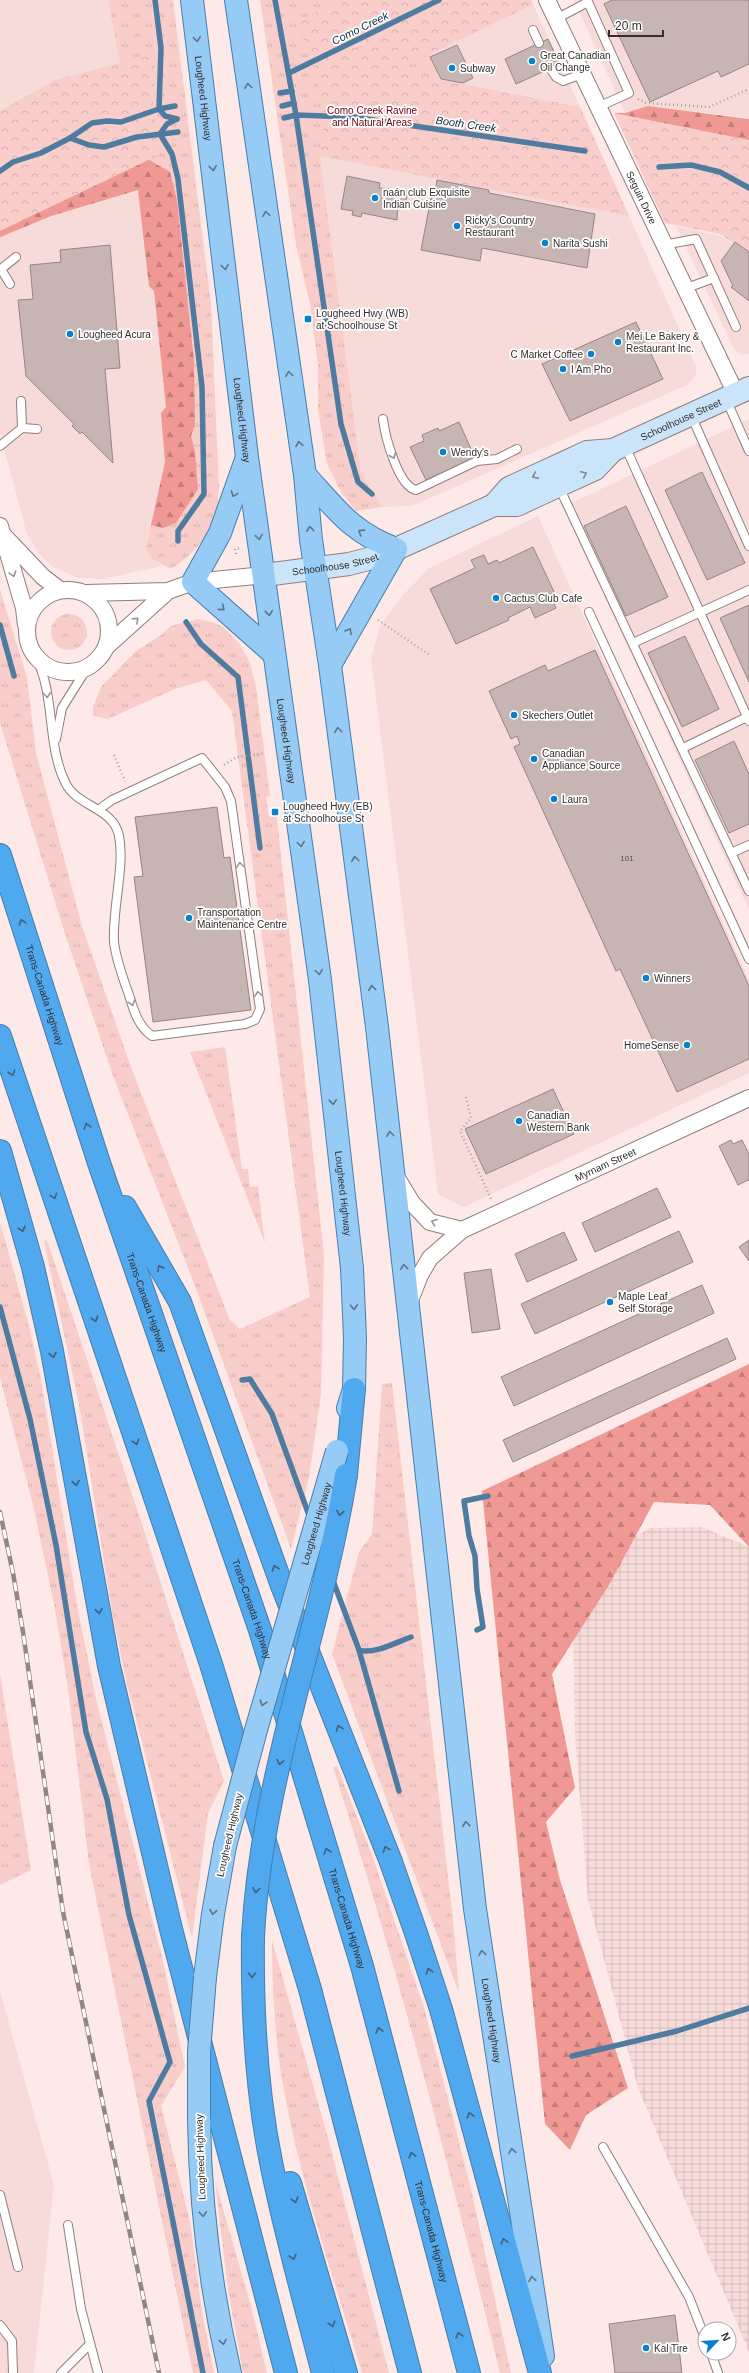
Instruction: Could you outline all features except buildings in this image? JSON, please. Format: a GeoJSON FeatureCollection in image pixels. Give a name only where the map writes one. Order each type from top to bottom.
{"type":"FeatureCollection","features":[{"type":"Feature","properties":{"kind":"highway","name":"Trans-Canada Highway"},"geometry":{"type":"LineString","coordinates":[[0,855],[99,1163],[271,1668],[362,1966],[469,2373]]}},
{"type":"Feature","properties":{"kind":"highway"},"geometry":{"type":"LineString","coordinates":[[0,1036],[210,1664],[306,1973],[410,2373]]}},
{"type":"Feature","properties":{"kind":"highway"},"geometry":{"type":"LineString","coordinates":[[0,1151],[33,1267],[52,1351],[109,1666],[171,1929],[286,2373]]}},
{"type":"Feature","properties":{"kind":"highway"},"geometry":{"type":"LineString","coordinates":[[99,1163],[180,1302],[280,1583],[391,1862],[441,2009],[540,2373]]}},
{"type":"Feature","properties":{"kind":"highway"},"geometry":{"type":"LineString","coordinates":[[322,2373],[271,2160],[262,2099],[252,1977],[253,1936],[261,1846],[340,1514],[346,1475],[354,1389]]}},
{"type":"Feature","properties":{"kind":"highway"},"geometry":{"type":"LineString","coordinates":[[257,2039],[271,2113],[282,2157],[346,2373]]}},
{"type":"Feature","properties":{"kind":"main road","name":"Lougheed Highway"},"geometry":{"type":"LineString","coordinates":[[192,0],[247,457],[265,574],[273,653],[320,980],[349,1245],[355,1338],[354,1389],[256,1730],[225,1846],[213,1914],[205,1977],[199,2052],[200,2186],[209,2265],[230,2373]]}},
{"type":"Feature","properties":{"kind":"main road","name":"Lougheed Highway"},"geometry":{"type":"LineString","coordinates":[[236,0],[305,475],[315,568],[330,665],[394,1173],[475,1909],[546,2373]]}},
{"type":"Feature","properties":{"kind":"main road","name":"Schoolhouse Street"},"geometry":{"type":"LineString","coordinates":[[494,505],[509,488],[587,452],[619,447],[737,394]]}},
{"type":"Feature","properties":{"kind":"main road","name":"Schoolhouse Street"},"geometry":{"type":"LineString","coordinates":[[265,574],[349,564],[396,549],[494,505],[516,504],[558,486],[595,469],[619,447]]}},
{"type":"Feature","properties":{"kind":"main road"},"geometry":{"type":"LineString","coordinates":[[247,457],[220,533],[193,582],[273,653]]}},
{"type":"Feature","properties":{"kind":"main road"},"geometry":{"type":"LineString","coordinates":[[305,475],[352,527],[376,542],[396,549],[330,665]]}},
{"type":"Feature","properties":{"kind":"street","name":"Seguin Drive"},"geometry":{"type":"LineString","coordinates":[[547,0],[684,289],[737,394]]}},
{"type":"Feature","properties":{"kind":"street"},"geometry":{"type":"LineString","coordinates":[[2,531],[43,577],[60,590]]}},
{"type":"Feature","properties":{"kind":"street"},"geometry":{"type":"LineString","coordinates":[[2,531],[24,608],[26,629],[27,639],[36,658],[47,667],[60,672],[74,672],[87,668],[102,655],[107,646],[110,634],[104,610],[96,600],[86,593],[73,590],[60,590],[47,595],[36,604],[29,616],[26,629]]}},
{"type":"Feature","properties":{"kind":"street","name":"Schoolhouse Street"},"geometry":{"type":"LineString","coordinates":[[86,593],[168,591],[193,582],[265,574]]}},
{"type":"Feature","properties":{"kind":"street","name":"Schoolhouse Street"},"geometry":{"type":"LineString","coordinates":[[107,646],[168,591]]}},
{"type":"Feature","properties":{"kind":"street","name":"Myrnam Street"},"geometry":{"type":"LineString","coordinates":[[408,1306],[420,1274],[430,1258],[462,1230],[749,1098]]}},
{"type":"Feature","properties":{"kind":"street"},"geometry":{"type":"LineString","coordinates":[[394,1173],[412,1203],[430,1222],[462,1230]]}},
{"type":"Feature","properties":{"kind":"lane"},"geometry":{"type":"LineString","coordinates":[[556,19],[588,2],[629,94],[598,107]]}},
{"type":"Feature","properties":{"kind":"lane"},"geometry":{"type":"LineString","coordinates":[[533,30],[539,43]]}},
{"type":"Feature","properties":{"kind":"lane"},"geometry":{"type":"LineString","coordinates":[[550,68],[556,77],[563,81],[582,74]]}},
{"type":"Feature","properties":{"kind":"lane"},"geometry":{"type":"LineString","coordinates":[[663,245],[696,239],[736,326]]}},
{"type":"Feature","properties":{"kind":"lane"},"geometry":{"type":"LineString","coordinates":[[10,284],[1,270],[16,257]]}},
{"type":"Feature","properties":{"kind":"lane"},"geometry":{"type":"LineString","coordinates":[[684,289],[714,278]]}},
{"type":"Feature","properties":{"kind":"lane"},"geometry":{"type":"LineString","coordinates":[[737,394],[749,451]]}},
{"type":"Feature","properties":{"kind":"lane"},"geometry":{"type":"LineString","coordinates":[[21,401],[22,428]]}},
{"type":"Feature","properties":{"kind":"lane"},"geometry":{"type":"LineString","coordinates":[[691,415],[749,546]]}},
{"type":"Feature","properties":{"kind":"lane"},"geometry":{"type":"LineString","coordinates":[[383,419],[386,439],[406,486],[416,490],[477,461],[497,459],[517,449]]}},
{"type":"Feature","properties":{"kind":"lane"},"geometry":{"type":"LineString","coordinates":[[0,446],[22,428],[38,430]]}},
{"type":"Feature","properties":{"kind":"lane"},"geometry":{"type":"LineString","coordinates":[[619,447],[700,612],[748,718],[682,748]]}},
{"type":"Feature","properties":{"kind":"lane"},"geometry":{"type":"LineString","coordinates":[[558,486],[749,892]]}},
{"type":"Feature","properties":{"kind":"lane"},"geometry":{"type":"LineString","coordinates":[[633,643],[749,590]]}},
{"type":"Feature","properties":{"kind":"lane"},"geometry":{"type":"LineString","coordinates":[[590,612],[749,959]]}},
{"type":"Feature","properties":{"kind":"lane"},"geometry":{"type":"LineString","coordinates":[[36,658],[46,681],[50,724],[66,784],[77,797],[108,817],[119,836],[114,941],[119,966],[139,1023],[152,1036],[245,1024],[255,1020],[260,1009],[231,801],[225,787],[202,758],[112,800],[98,810]]}},
{"type":"Feature","properties":{"kind":"lane"},"geometry":{"type":"LineString","coordinates":[[55,742],[62,708],[87,668]]}},
{"type":"Feature","properties":{"kind":"lane"},"geometry":{"type":"LineString","coordinates":[[731,853],[749,845]]}},
{"type":"Feature","properties":{"kind":"lane"},"geometry":{"type":"LineString","coordinates":[[603,2147],[689,2297],[698,2321]]}},
{"type":"Feature","properties":{"kind":"lane"},"geometry":{"type":"LineString","coordinates":[[0,2196],[18,2268]]}},
{"type":"Feature","properties":{"kind":"lane"},"geometry":{"type":"LineString","coordinates":[[68,2226],[81,2309],[98,2373]]}},
{"type":"Feature","properties":{"kind":"lane"},"geometry":{"type":"LineString","coordinates":[[0,2325],[12,2341],[13,2373]]}},
{"type":"Feature","properties":{"kind":"lane"},"geometry":{"type":"LineString","coordinates":[[61,2373],[90,2344]]}},
{"type":"Feature","properties":{"kind":"lane"},"geometry":{"type":"LineString","coordinates":[[714,2361],[718,2373]]}},
{"type":"Feature","properties":{"kind":"path"},"geometry":{"type":"LineString","coordinates":[[629,94],[646,103],[709,107],[749,89]]}},
{"type":"Feature","properties":{"kind":"path"},"geometry":{"type":"LineString","coordinates":[[236,554],[235,549],[241,548]]}},
{"type":"Feature","properties":{"kind":"path"},"geometry":{"type":"LineString","coordinates":[[372,617],[431,656]]}},
{"type":"Feature","properties":{"kind":"path"},"geometry":{"type":"LineString","coordinates":[[221,768],[238,757],[265,753]]}},
{"type":"Feature","properties":{"kind":"path"},"geometry":{"type":"LineString","coordinates":[[114,755],[126,781]]}},
{"type":"Feature","properties":{"kind":"path"},"geometry":{"type":"LineString","coordinates":[[466,1098],[471,1118],[460,1131],[498,1214]]}},
{"type":"Feature","properties":{"kind":"shaded area"},"geometry":{"type":"Polygon","coordinates":[[[0,0],[108,0],[121,64],[55,80],[0,111],[0,0]]]}},
{"type":"Feature","properties":{"kind":"shaded area"},"geometry":{"type":"Polygon","coordinates":[[[574,0],[749,0],[749,118],[649,106],[625,113],[574,0]]]}},
{"type":"Feature","properties":{"kind":"shaded area"},"geometry":{"type":"Polygon","coordinates":[[[533,4],[580,107],[440,80],[429,55],[533,4]]]}},
{"type":"Feature","properties":{"kind":"shaded area"},"geometry":{"type":"Polygon","coordinates":[[[319,156],[629,216],[696,366],[696,375],[687,385],[412,506],[382,507],[361,473],[319,156]]]}},
{"type":"Feature","properties":{"kind":"shaded area"},"geometry":{"type":"Polygon","coordinates":[[[138,190],[149,286],[154,290],[166,407],[161,413],[165,462],[146,548],[151,559],[162,566],[103,579],[78,578],[53,567],[39,554],[27,534],[0,434],[0,238],[51,216],[138,190]]]}},
{"type":"Feature","properties":{"kind":"shaded area"},"geometry":{"type":"Polygon","coordinates":[[[676,226],[721,236],[749,255],[749,354],[741,355],[734,349],[676,226]]]}},
{"type":"Feature","properties":{"kind":"shaded area"},"geometry":{"type":"Polygon","coordinates":[[[749,419],[749,910],[563,507],[749,419]]]}},
{"type":"Feature","properties":{"kind":"shaded area"},"geometry":{"type":"Polygon","coordinates":[[[538,516],[749,980],[749,1073],[464,1207],[438,1194],[371,658],[380,626],[403,595],[429,568],[538,516]]]}},
{"type":"Feature","properties":{"kind":"shaded area"},"geometry":{"type":"Polygon","coordinates":[[[702,1527],[749,1547],[749,2352],[638,2088],[588,1899],[575,1736],[572,1572],[650,1528],[702,1527]]]}},
{"type":"Feature","properties":{"kind":"shaded area"},"geometry":{"type":"Polygon","coordinates":[[[0,1991],[54,2185],[34,2373],[0,2373],[0,1991]]]}},
{"type":"Feature","properties":{"kind":"green space"},"geometry":{"type":"Polygon","coordinates":[[[108,0],[173,0],[211,304],[219,487],[218,506],[211,526],[201,542],[195,550],[171,569],[151,559],[146,548],[165,462],[161,413],[166,407],[154,291],[149,286],[138,190],[51,216],[0,238],[0,111],[55,80],[120,64],[108,0]]]}},
{"type":"Feature","properties":{"kind":"green space","name":"Como Creek Ravine and Natural Areas"},"geometry":{"type":"Polygon","coordinates":[[[260,0],[531,0],[533,4],[429,55],[440,80],[580,107],[629,216],[320,156],[361,473],[382,507],[356,511],[342,494],[327,464],[318,410],[318,365],[310,304],[296,245],[260,0]]]}},
{"type":"Feature","properties":{"kind":"green space","name":"Como Creek Ravine and Natural Areas"},"geometry":{"type":"Polygon","coordinates":[[[344,0],[531,0],[533,4],[396,71],[580,107],[629,216],[319,156],[324,125],[318,80],[297,21],[344,0]]]}},
{"type":"Feature","properties":{"kind":"green space"},"geometry":{"type":"Polygon","coordinates":[[[156,54],[153,107],[159,155],[0,231],[0,111],[55,80],[156,54]]]}},
{"type":"Feature","properties":{"kind":"green space"},"geometry":{"type":"Polygon","coordinates":[[[648,106],[749,119],[749,188],[614,113],[625,113],[648,106]]]}},
{"type":"Feature","properties":{"kind":"green space"},"geometry":{"type":"Polygon","coordinates":[[[614,113],[749,140],[749,254],[720,234],[665,223],[614,113]]]}},
{"type":"Feature","properties":{"kind":"green space"},"geometry":{"type":"Polygon","coordinates":[[[146,158],[170,172],[177,200],[194,361],[195,425],[191,436],[195,452],[198,489],[176,523],[163,528],[151,525],[165,462],[161,413],[166,407],[154,291],[149,286],[138,190],[51,216],[0,237],[0,183],[146,158]]]}},
{"type":"Feature","properties":{"kind":"green space"},"geometry":{"type":"Polygon","coordinates":[[[0,590],[27,677],[36,753],[82,926],[132,1070],[230,1320],[240,1329],[310,1297],[232,711],[206,680],[175,689],[108,719],[93,716],[93,707],[101,687],[136,651],[161,635],[171,626],[198,619],[215,623],[224,628],[239,643],[250,663],[256,687],[270,796],[266,797],[269,817],[276,816],[277,818],[324,1255],[321,1395],[309,1477],[291,1549],[198,1294],[112,1073],[65,934],[0,723],[0,590]]]}},
{"type":"Feature","properties":{"kind":"green space"},"geometry":{"type":"Polygon","coordinates":[[[73,614],[82,619],[86,625],[86,639],[82,645],[73,650],[65,650],[56,645],[52,639],[51,628],[56,619],[62,615],[73,614]]]}},
{"type":"Feature","properties":{"kind":"green space"},"geometry":{"type":"Polygon","coordinates":[[[225,1047],[242,1169],[248,1169],[250,1187],[258,1186],[265,1243],[190,1052],[225,1047]]]}},
{"type":"Feature","properties":{"kind":"green space"},"geometry":{"type":"Polygon","coordinates":[[[0,1222],[29,1326],[41,1379],[77,1605],[96,1699],[162,1957],[185,2067],[161,2106],[190,2221],[202,2311],[214,2373],[193,2373],[89,1864],[68,1688],[54,1604],[33,1505],[0,1378],[0,1222]]]}},
{"type":"Feature","properties":{"kind":"green space"},"geometry":{"type":"Polygon","coordinates":[[[47,1240],[144,1530],[224,1781],[208,1813],[192,1938],[126,1680],[112,1612],[79,1404],[44,1241],[47,1240]]]}},
{"type":"Feature","properties":{"kind":"green space"},"geometry":{"type":"Polygon","coordinates":[[[749,1364],[749,1547],[710,1505],[654,1502],[609,1585],[552,1674],[575,1788],[546,1822],[560,1880],[628,2088],[586,2115],[570,2150],[545,2124],[482,1491],[749,1364]]]}},
{"type":"Feature","properties":{"kind":"green space"},"geometry":{"type":"Polygon","coordinates":[[[392,1383],[454,1929],[459,1993],[332,1654],[359,1552],[372,1534],[382,1384],[392,1383]]]}},
{"type":"Feature","properties":{"kind":"green space"},"geometry":{"type":"Polygon","coordinates":[[[0,1674],[31,1870],[0,1885],[0,1674]]]}},
{"type":"Feature","properties":{"kind":"green space"},"geometry":{"type":"Polygon","coordinates":[[[337,1766],[371,1852],[424,2007],[470,2184],[511,2373],[500,2373],[422,2068],[379,1917],[333,1767],[337,1766]]]}},
{"type":"Feature","properties":{"kind":"green space"},"geometry":{"type":"Polygon","coordinates":[[[272,1940],[328,2138],[389,2373],[362,2373],[305,2183],[295,2144],[280,2067],[274,2004],[272,1940]]]}},
{"type":"Feature","properties":{"kind":"green space"},"geometry":{"type":"Polygon","coordinates":[[[215,2181],[251,2306],[267,2373],[243,2373],[228,2290],[215,2181]]]}},
{"type":"Feature","properties":{"kind":"waterway"},"geometry":{"type":"LineString","coordinates":[[70,138],[92,123],[107,121],[121,122],[159,109],[161,48],[155,0]]}},
{"type":"Feature","properties":{"kind":"waterway"},"geometry":{"type":"LineString","coordinates":[[275,0],[296,115],[341,424],[358,482],[372,494]]}},
{"type":"Feature","properties":{"kind":"waterway","name":"Como Creek"},"geometry":{"type":"LineString","coordinates":[[289,73],[439,0]]}},
{"type":"Feature","properties":{"kind":"waterway"},"geometry":{"type":"LineString","coordinates":[[280,93],[292,91]]}},
{"type":"Feature","properties":{"kind":"waterway"},"geometry":{"type":"LineString","coordinates":[[282,106],[294,103]]}},
{"type":"Feature","properties":{"kind":"waterway"},"geometry":{"type":"LineString","coordinates":[[159,109],[175,106]]}},
{"type":"Feature","properties":{"kind":"waterway"},"geometry":{"type":"LineString","coordinates":[[159,109],[165,116],[177,119]]}},
{"type":"Feature","properties":{"kind":"waterway","name":"Booth Creek"},"geometry":{"type":"LineString","coordinates":[[284,118],[296,115],[353,117],[585,151]]}},
{"type":"Feature","properties":{"kind":"waterway"},"geometry":{"type":"LineString","coordinates":[[160,134],[167,124],[177,119]]}},
{"type":"Feature","properties":{"kind":"waterway","name":"Como Creek"},"geometry":{"type":"LineString","coordinates":[[0,171],[13,162],[41,153],[70,138],[89,145],[104,147],[137,137],[178,132]]}},
{"type":"Feature","properties":{"kind":"waterway"},"geometry":{"type":"LineString","coordinates":[[160,134],[172,154],[178,179],[202,387],[204,494],[178,531],[178,541]]}},
{"type":"Feature","properties":{"kind":"waterway","name":"Booth Creek"},"geometry":{"type":"LineString","coordinates":[[659,167],[691,165],[720,172],[749,188]]}},
{"type":"Feature","properties":{"kind":"waterway"},"geometry":{"type":"LineString","coordinates":[[186,622],[201,644],[238,677],[260,848]]}},
{"type":"Feature","properties":{"kind":"waterway"},"geometry":{"type":"LineString","coordinates":[[0,625],[14,676]]}},
{"type":"Feature","properties":{"kind":"waterway"},"geometry":{"type":"LineString","coordinates":[[0,1307],[30,1419],[56,1545],[86,1732],[107,1799],[129,1915],[170,2062],[149,2101],[203,2373]]}},
{"type":"Feature","properties":{"kind":"waterway"},"geometry":{"type":"LineString","coordinates":[[242,1380],[250,1379],[272,1414],[310,1518]]}},
{"type":"Feature","properties":{"kind":"waterway"},"geometry":{"type":"LineString","coordinates":[[477,1630],[483,1627],[477,1589],[475,1556],[469,1536],[464,1501],[488,1496]]}},
{"type":"Feature","properties":{"kind":"waterway"},"geometry":{"type":"LineString","coordinates":[[332,1578],[359,1650],[371,1651],[392,1645],[411,1637]]}},
{"type":"Feature","properties":{"kind":"waterway"},"geometry":{"type":"LineString","coordinates":[[359,1650],[399,1791]]}},
{"type":"Feature","properties":{"kind":"waterway"},"geometry":{"type":"LineString","coordinates":[[572,2056],[677,2031],[749,2008]]}},
{"type":"Feature","properties":{"kind":"railway"},"geometry":{"type":"LineString","coordinates":[[0,1512],[13,1573],[23,1632],[63,1912],[159,2373]]}},
{"type":"Feature","properties":{"kind":"place","name":"Great Canadian Oil Change"},"geometry":{"type":"Point","coordinates":[532,61]}},
{"type":"Feature","properties":{"kind":"place","name":"Subway"},"geometry":{"type":"Point","coordinates":[452,68]}},
{"type":"Feature","properties":{"kind":"place","name":"naán club Exquisite Indian Cuisine"},"geometry":{"type":"Point","coordinates":[375,198]}},
{"type":"Feature","properties":{"kind":"place","name":"Ricky's Country Restaurant"},"geometry":{"type":"Point","coordinates":[457,226]}},
{"type":"Feature","properties":{"kind":"place","name":"Narita Sushi"},"geometry":{"type":"Point","coordinates":[545,243]}},
{"type":"Feature","properties":{"kind":"place","name":"Lougheed Hwy (WB) at Schoolhouse St"},"geometry":{"type":"Point","coordinates":[308,319]}},
{"type":"Feature","properties":{"kind":"place","name":"Lougheed Acura"},"geometry":{"type":"Point","coordinates":[70,334]}},
{"type":"Feature","properties":{"kind":"place","name":"Mei Le Bakery & Restaurant Inc."},"geometry":{"type":"Point","coordinates":[618,342]}},
{"type":"Feature","properties":{"kind":"place","name":"C Market Coffee"},"geometry":{"type":"Point","coordinates":[591,354]}},
{"type":"Feature","properties":{"kind":"place","name":"I Am Pho"},"geometry":{"type":"Point","coordinates":[563,369]}},
{"type":"Feature","properties":{"kind":"place","name":"Wendy's"},"geometry":{"type":"Point","coordinates":[443,452]}},
{"type":"Feature","properties":{"kind":"place","name":"Cactus Club Cafe"},"geometry":{"type":"Point","coordinates":[496,598]}},
{"type":"Feature","properties":{"kind":"place","name":"Skechers Outlet"},"geometry":{"type":"Point","coordinates":[514,715]}},
{"type":"Feature","properties":{"kind":"place","name":"Canadian Appliance Source"},"geometry":{"type":"Point","coordinates":[534,759]}},
{"type":"Feature","properties":{"kind":"place","name":"Laura"},"geometry":{"type":"Point","coordinates":[554,799]}},
{"type":"Feature","properties":{"kind":"place","name":"Lougheed Hwy (EB) at Schoolhouse St"},"geometry":{"type":"Point","coordinates":[275,812]}},
{"type":"Feature","properties":{"kind":"place","name":"Transportation Maintenance Centre"},"geometry":{"type":"Point","coordinates":[189,918]}},
{"type":"Feature","properties":{"kind":"place","name":"Winners"},"geometry":{"type":"Point","coordinates":[646,978]}},
{"type":"Feature","properties":{"kind":"place","name":"HomeSense"},"geometry":{"type":"Point","coordinates":[687,1045]}},
{"type":"Feature","properties":{"kind":"place","name":"Canadian Western Bank"},"geometry":{"type":"Point","coordinates":[519,1121]}},
{"type":"Feature","properties":{"kind":"place","name":"Maple Leaf Self Storage"},"geometry":{"type":"Point","coordinates":[610,1302]}},
{"type":"Feature","properties":{"kind":"place","name":"Kal Tire"},"geometry":{"type":"Point","coordinates":[646,2348]}}]}
